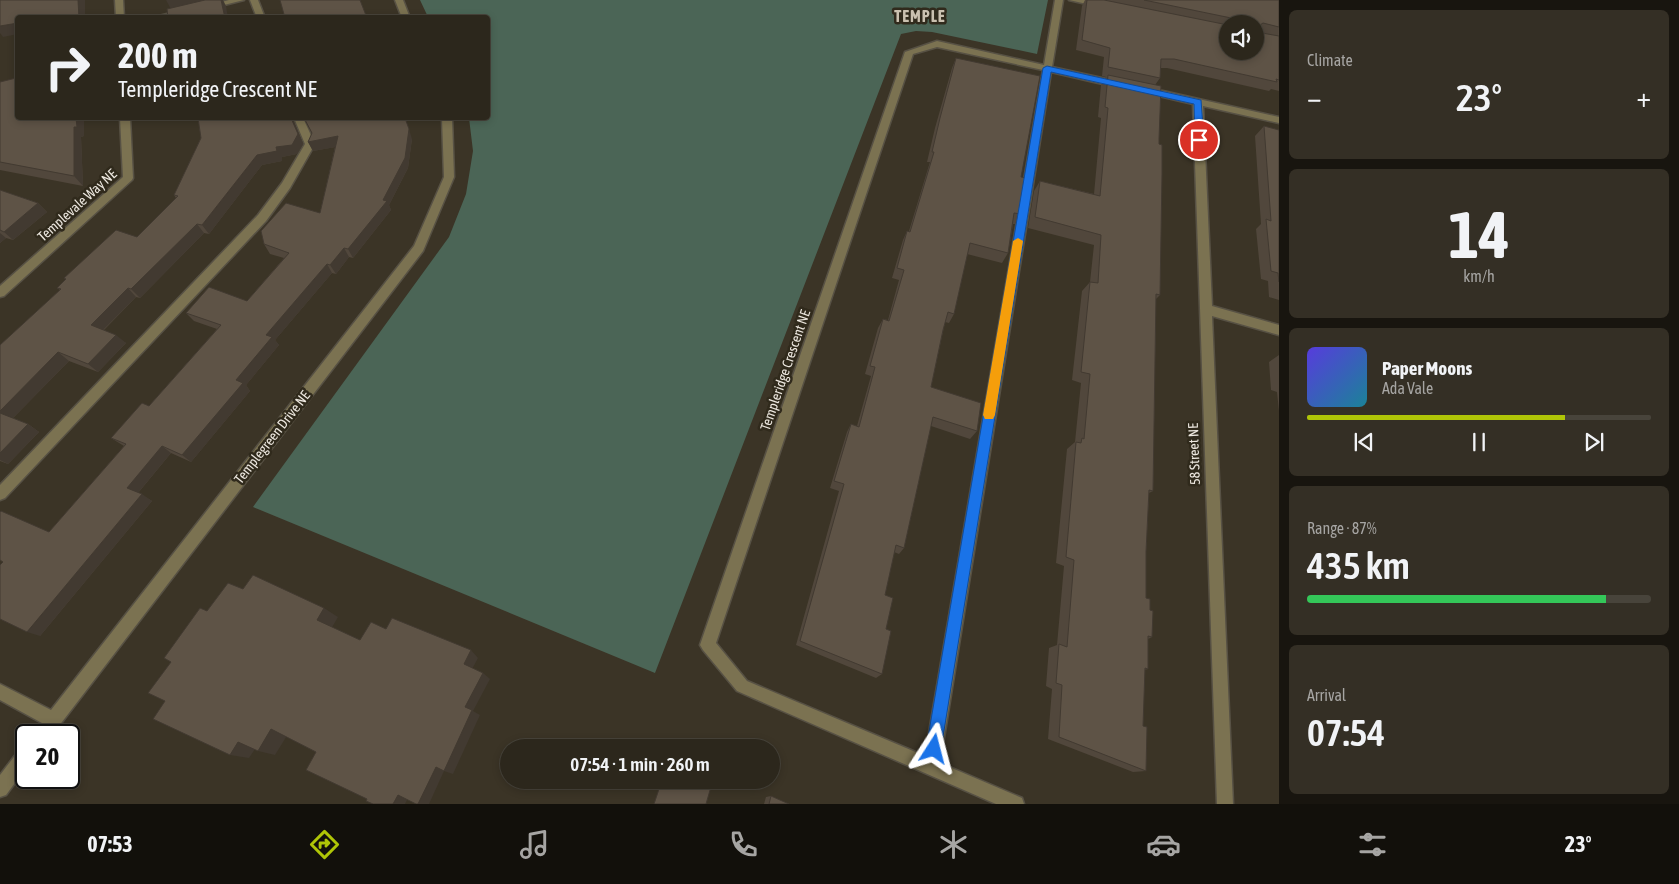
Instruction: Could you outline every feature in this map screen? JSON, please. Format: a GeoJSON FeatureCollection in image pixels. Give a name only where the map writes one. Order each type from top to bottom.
{"type":"FeatureCollection","features":[{"type":"Feature","properties":{"kind":"street"},"geometry":{"type":"LineString","coordinates":[[118,0],[120,15]]}},
{"type":"Feature","properties":{"kind":"street"},"geometry":{"type":"LineString","coordinates":[[202,8],[240,0]]}},
{"type":"Feature","properties":{"kind":"street"},"geometry":{"type":"LineString","coordinates":[[254,0],[260,15]]}},
{"type":"Feature","properties":{"kind":"street"},"geometry":{"type":"LineString","coordinates":[[399,0],[405,15]]}},
{"type":"Feature","properties":{"kind":"street"},"geometry":{"type":"LineString","coordinates":[[931,767],[1059,0]]}},
{"type":"Feature","properties":{"kind":"street"},"geometry":{"type":"LineString","coordinates":[[1073,0],[1111,8]]}},
{"type":"Feature","properties":{"kind":"street"},"geometry":{"type":"LineString","coordinates":[[169,15],[193,10]]}},
{"type":"Feature","properties":{"kind":"street","name":"Templeridge Crescent NE"},"geometry":{"type":"LineString","coordinates":[[1016,804],[742,686],[708,645],[909,52],[937,44],[1279,120]]}},
{"type":"Feature","properties":{"kind":"street","name":"58 Street NE"},"geometry":{"type":"LineString","coordinates":[[1198,102],[1225,804]]}},
{"type":"Feature","properties":{"kind":"street","name":"Templevale Way NE"},"geometry":{"type":"LineString","coordinates":[[0,293],[128,178],[125,120]]}},
{"type":"Feature","properties":{"kind":"street"},"geometry":{"type":"LineString","coordinates":[[0,494],[262,218],[286,185],[310,144],[300,120]]}},
{"type":"Feature","properties":{"kind":"street","name":"Templegreen Drive NE"},"geometry":{"type":"LineString","coordinates":[[50,724],[419,248],[449,177],[447,120]]}},
{"type":"Feature","properties":{"kind":"street"},"geometry":{"type":"LineString","coordinates":[[1205,309],[1279,330]]}},
{"type":"Feature","properties":{"kind":"street"},"geometry":{"type":"LineString","coordinates":[[0,692],[53,720]]}},
{"type":"Feature","properties":{"kind":"street"},"geometry":{"type":"LineString","coordinates":[[0,789],[15,769]]}},
{"type":"Feature","properties":{"kind":"green space"},"geometry":{"type":"Polygon","coordinates":[[[420,0],[1048,0],[1037,54],[932,32],[916,31],[901,34],[655,673],[253,507],[449,237],[466,194],[473,151],[469,120],[490,120],[490,15],[427,15],[420,0]]]}},
{"type":"Feature","properties":{"kind":"building"},"geometry":{"type":"Polygon","coordinates":[[[0,0],[78,0],[79,15],[15,15],[15,24],[0,26],[0,0]]]}},
{"type":"Feature","properties":{"kind":"building"},"geometry":{"type":"Polygon","coordinates":[[[205,0],[221,0],[224,15],[168,15],[167,9],[205,0]]]}},
{"type":"Feature","properties":{"kind":"building"},"geometry":{"type":"Polygon","coordinates":[[[280,0],[360,0],[366,15],[284,15],[280,0]]]}},
{"type":"Feature","properties":{"kind":"building"},"geometry":{"type":"Polygon","coordinates":[[[1087,0],[1104,0],[1219,23],[1219,60],[1264,60],[1264,33],[1279,36],[1279,80],[1276,79],[1277,82],[1174,59],[1161,59],[1160,78],[1108,67],[1110,48],[1082,40],[1087,0]]]}},
{"type":"Feature","properties":{"kind":"building"},"geometry":{"type":"Polygon","coordinates":[[[1144,0],[1279,0],[1279,27],[1264,23],[1264,15],[1219,15],[1144,0]]]}},
{"type":"Feature","properties":{"kind":"building"},"geometry":{"type":"Polygon","coordinates":[[[956,58],[1040,76],[1021,177],[1027,178],[1021,214],[1014,213],[1008,253],[970,243],[954,314],[948,312],[943,330],[931,387],[981,403],[977,431],[933,417],[904,548],[896,545],[885,595],[893,598],[886,629],[891,631],[882,674],[800,641],[844,484],[834,481],[851,424],[859,427],[875,367],[870,366],[883,319],[889,321],[904,270],[897,268],[907,231],[910,232],[934,152],[932,152],[956,58]]]}},
{"type":"Feature","properties":{"kind":"building"},"geometry":{"type":"Polygon","coordinates":[[[1108,75],[1161,86],[1159,139],[1159,144],[1162,145],[1160,295],[1156,294],[1153,491],[1149,490],[1146,552],[1146,598],[1150,599],[1150,610],[1153,611],[1152,637],[1148,636],[1148,669],[1145,668],[1143,726],[1147,727],[1146,771],[1059,737],[1062,685],[1056,683],[1059,644],[1067,647],[1074,560],[1066,557],[1076,442],[1081,443],[1082,438],[1084,439],[1090,374],[1081,372],[1090,282],[1098,283],[1101,235],[1035,217],[1040,181],[1100,196],[1108,108],[1105,107],[1108,75]]]}},
{"type":"Feature","properties":{"kind":"building"},"geometry":{"type":"Polygon","coordinates":[[[15,78],[15,120],[76,120],[77,127],[74,127],[74,176],[0,162],[0,82],[15,78]]]}},
{"type":"Feature","properties":{"kind":"building"},"geometry":{"type":"Polygon","coordinates":[[[198,120],[292,120],[298,134],[292,145],[276,147],[277,151],[257,155],[202,225],[197,224],[131,289],[128,288],[91,325],[116,335],[88,364],[58,352],[0,411],[0,345],[61,289],[57,288],[66,279],[64,278],[116,230],[137,237],[178,196],[174,195],[201,138],[198,120]]]}},
{"type":"Feature","properties":{"kind":"building"},"geometry":{"type":"Polygon","coordinates":[[[305,120],[406,120],[409,129],[405,158],[383,200],[387,201],[348,249],[344,248],[330,265],[327,264],[266,335],[272,337],[236,380],[243,383],[182,455],[162,446],[127,488],[142,494],[27,632],[0,619],[0,565],[3,562],[0,560],[0,512],[49,532],[126,444],[111,438],[142,403],[149,406],[221,325],[186,313],[209,287],[247,301],[289,253],[264,244],[261,231],[286,203],[320,213],[338,136],[308,142],[312,133],[305,120]]]}},
{"type":"Feature","properties":{"kind":"building"},"geometry":{"type":"Polygon","coordinates":[[[1264,126],[1279,130],[1279,282],[1278,273],[1271,271],[1266,219],[1271,221],[1264,126]]]}},
{"type":"Feature","properties":{"kind":"building"},"geometry":{"type":"Polygon","coordinates":[[[0,190],[38,203],[4,232],[0,230],[0,190]]]}},
{"type":"Feature","properties":{"kind":"building"},"geometry":{"type":"Polygon","coordinates":[[[0,413],[28,424],[0,453],[0,413]]]}},
{"type":"Feature","properties":{"kind":"building"},"geometry":{"type":"Polygon","coordinates":[[[253,575],[324,608],[317,620],[360,640],[371,622],[386,629],[392,618],[471,650],[464,664],[483,673],[465,707],[472,710],[444,771],[436,767],[418,804],[398,795],[393,804],[373,804],[366,801],[367,799],[306,770],[316,752],[271,729],[258,751],[238,742],[230,755],[153,719],[165,701],[148,693],[171,662],[164,658],[200,608],[207,611],[228,583],[243,589],[253,575]]]}},
{"type":"Feature","properties":{"kind":"building"},"geometry":{"type":"Polygon","coordinates":[[[659,789],[710,789],[706,804],[654,804],[659,789]]]}},
{"type":"Feature","properties":{"kind":"building"},"geometry":{"type":"Polygon","coordinates":[[[771,796],[789,804],[769,804],[771,796]]]}},
{"type":"Feature","properties":{"kind":"slow traffic"},"geometry":{"type":"LineString","coordinates":[[989,415],[1018,241]]}},
{"type":"Feature","properties":{"kind":"district","name":"TEMPLE"},"geometry":{"type":"Point","coordinates":[920,16]}},
{"type":"Feature","properties":{"kind":"route"},"geometry":{"type":"LineString","coordinates":[[934,749],[1047,68],[1198,102],[1199,140]]}}]}
